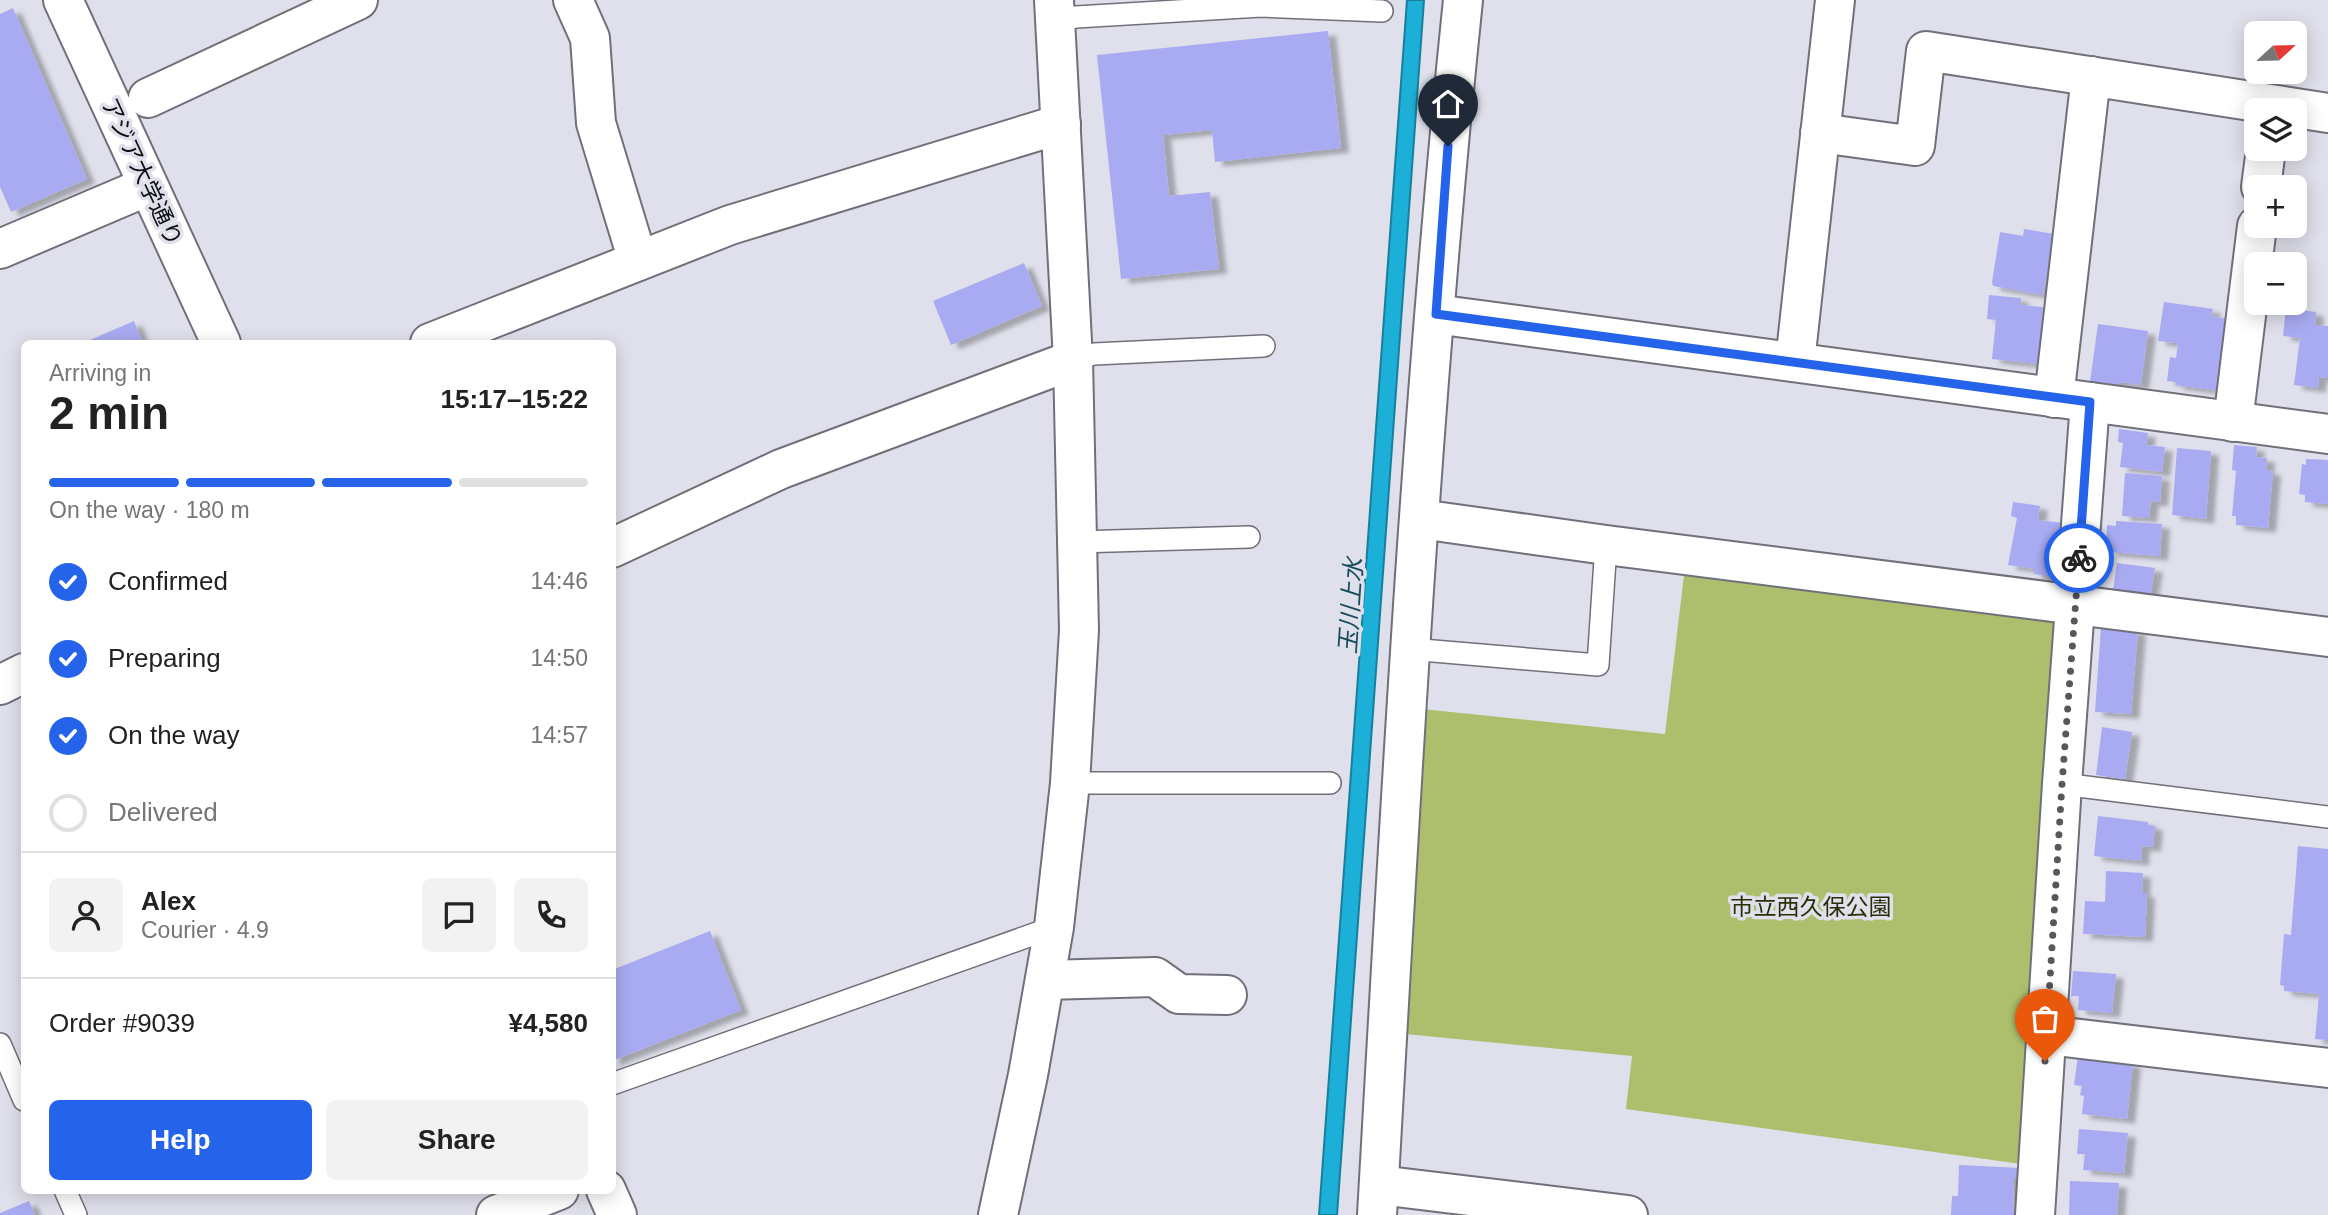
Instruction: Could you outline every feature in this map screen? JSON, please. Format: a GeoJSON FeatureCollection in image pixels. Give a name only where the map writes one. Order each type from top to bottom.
{"type":"FeatureCollection","features":[{"type":"Feature","properties":{"kind":"street","name":"アジア大学通り"},"geometry":{"type":"LineString","coordinates":[[64,0],[220,340]]}},
{"type":"Feature","properties":{"kind":"street"},"geometry":{"type":"LineString","coordinates":[[148,98],[358,0]]}},
{"type":"Feature","properties":{"kind":"street"},"geometry":{"type":"LineString","coordinates":[[573,0],[590,38],[596,123],[638,261]]}},
{"type":"Feature","properties":{"kind":"street"},"geometry":{"type":"LineString","coordinates":[[1463,0],[1445,171],[1410,649],[1378,1200],[1628,1215]]}},
{"type":"Feature","properties":{"kind":"street"},"geometry":{"type":"LineString","coordinates":[[1795,362],[1835,0]]}},
{"type":"Feature","properties":{"kind":"street"},"geometry":{"type":"LineString","coordinates":[[998,1215],[1028,1075],[1054,927],[1070,783],[1079,630],[1073,360],[1054,10]]}},
{"type":"Feature","properties":{"kind":"street"},"geometry":{"type":"LineString","coordinates":[[1820,133],[1915,146],[1926,51],[2244,102]]}},
{"type":"Feature","properties":{"kind":"street"},"geometry":{"type":"LineString","coordinates":[[2035,1215],[2076,606],[2072,400],[2091,76]]}},
{"type":"Feature","properties":{"kind":"street"},"geometry":{"type":"LineString","coordinates":[[2307,111],[2328,113]]}},
{"type":"Feature","properties":{"kind":"street"},"geometry":{"type":"LineString","coordinates":[[438,340],[730,225],[1062,124]]}},
{"type":"Feature","properties":{"kind":"street"},"geometry":{"type":"LineString","coordinates":[[0,249],[148,186]]}},
{"type":"Feature","properties":{"kind":"street"},"geometry":{"type":"LineString","coordinates":[[2233,422],[2256,238]]}},
{"type":"Feature","properties":{"kind":"street"},"geometry":{"type":"LineString","coordinates":[[1436,314],[2328,435]]}},
{"type":"Feature","properties":{"kind":"street"},"geometry":{"type":"LineString","coordinates":[[616,546],[781,469],[1073,360]]}},
{"type":"Feature","properties":{"kind":"street"},"geometry":{"type":"LineString","coordinates":[[1420,519],[2328,637]]}},
{"type":"Feature","properties":{"kind":"street"},"geometry":{"type":"LineString","coordinates":[[0,685],[21,674]]}},
{"type":"Feature","properties":{"kind":"street"},"geometry":{"type":"LineString","coordinates":[[1045,980],[1155,976],[1179,993],[1227,995]]}},
{"type":"Feature","properties":{"kind":"street"},"geometry":{"type":"LineString","coordinates":[[2047,1035],[2328,1068]]}},
{"type":"Feature","properties":{"kind":"street"},"geometry":{"type":"LineString","coordinates":[[496,1215],[549,1194]]}},
{"type":"Feature","properties":{"kind":"street"},"geometry":{"type":"LineString","coordinates":[[608,1194],[617,1215]]}},
{"type":"Feature","properties":{"kind":"lane"},"geometry":{"type":"LineString","coordinates":[[1054,10],[1261,6],[1382,10]]}},
{"type":"Feature","properties":{"kind":"lane"},"geometry":{"type":"LineString","coordinates":[[1073,360],[1094,354],[1264,346]]}},
{"type":"Feature","properties":{"kind":"lane"},"geometry":{"type":"LineString","coordinates":[[1077,542],[1249,537]]}},
{"type":"Feature","properties":{"kind":"lane"},"geometry":{"type":"LineString","coordinates":[[1410,649],[1598,665],[1606,545]]}},
{"type":"Feature","properties":{"kind":"lane"},"geometry":{"type":"LineString","coordinates":[[1070,783],[1330,783]]}},
{"type":"Feature","properties":{"kind":"lane"},"geometry":{"type":"LineString","coordinates":[[2062,784],[2328,817]]}},
{"type":"Feature","properties":{"kind":"lane"},"geometry":{"type":"LineString","coordinates":[[616,1083],[1054,927]]}},
{"type":"Feature","properties":{"kind":"lane"},"geometry":{"type":"LineString","coordinates":[[0,1044],[21,1093]]}},
{"type":"Feature","properties":{"kind":"lane"},"geometry":{"type":"LineString","coordinates":[[67,1194],[76,1215]]}},
{"type":"Feature","properties":{"kind":"green space","name":"市立西久保公園"},"geometry":{"type":"Polygon","coordinates":[[[1685,567],[2052,615],[2057,627],[2021,1164],[1626,1109],[1632,1056],[1405,1034],[1422,709],[1665,734],[1685,567]]]}},
{"type":"Feature","properties":{"kind":"water"},"geometry":{"type":"Polygon","coordinates":[[[1407,0],[1424,0],[1337,1215],[1319,1215],[1407,0]]]}},
{"type":"Feature","properties":{"kind":"building"},"geometry":{"type":"Polygon","coordinates":[[[13,8],[87,179],[11,212],[0,187],[0,14],[13,8]]]}},
{"type":"Feature","properties":{"kind":"building"},"geometry":{"type":"Polygon","coordinates":[[[1328,31],[1341,148],[1215,162],[1212,130],[1163,135],[1169,196],[1210,192],[1219,269],[1121,279],[1097,55],[1328,31]]]}},
{"type":"Feature","properties":{"kind":"building"},"geometry":{"type":"Polygon","coordinates":[[[2024,229],[2054,234],[2043,295],[1993,286],[2000,232],[2023,236],[2024,229]]]}},
{"type":"Feature","properties":{"kind":"building"},"geometry":{"type":"Polygon","coordinates":[[[1024,263],[1042,306],[951,345],[933,301],[1024,263]]]}},
{"type":"Feature","properties":{"kind":"building"},"geometry":{"type":"Polygon","coordinates":[[[1989,295],[2021,298],[2021,305],[2043,307],[2038,364],[1992,359],[1996,320],[1987,319],[1989,295]]]}},
{"type":"Feature","properties":{"kind":"building"},"geometry":{"type":"Polygon","coordinates":[[[2164,302],[2213,309],[2211,316],[2229,319],[2220,391],[2176,385],[2176,382],[2167,381],[2170,357],[2176,358],[2178,343],[2158,341],[2164,302]]]}},
{"type":"Feature","properties":{"kind":"building"},"geometry":{"type":"Polygon","coordinates":[[[2307,311],[2316,312],[2315,325],[2328,326],[2328,378],[2319,377],[2318,388],[2294,385],[2300,338],[2283,336],[2285,315],[2307,315],[2307,311]]]}},
{"type":"Feature","properties":{"kind":"building"},"geometry":{"type":"Polygon","coordinates":[[[134,321],[142,340],[90,340],[134,321]]]}},
{"type":"Feature","properties":{"kind":"building"},"geometry":{"type":"Polygon","coordinates":[[[2098,324],[2148,331],[2141,385],[2119,382],[2119,386],[2090,382],[2098,324]]]}},
{"type":"Feature","properties":{"kind":"building"},"geometry":{"type":"Polygon","coordinates":[[[2119,429],[2148,433],[2146,445],[2165,447],[2162,472],[2120,467],[2123,443],[2118,442],[2119,429]]]}},
{"type":"Feature","properties":{"kind":"building"},"geometry":{"type":"Polygon","coordinates":[[[2234,445],[2257,447],[2256,457],[2267,458],[2266,470],[2273,471],[2268,528],[2236,525],[2236,516],[2232,516],[2236,471],[2232,470],[2234,445]]]}},
{"type":"Feature","properties":{"kind":"building"},"geometry":{"type":"Polygon","coordinates":[[[2177,448],[2211,451],[2206,519],[2172,515],[2177,448]]]}},
{"type":"Feature","properties":{"kind":"building"},"geometry":{"type":"Polygon","coordinates":[[[2306,459],[2328,460],[2328,504],[2305,502],[2305,495],[2299,494],[2302,464],[2306,465],[2306,459]]]}},
{"type":"Feature","properties":{"kind":"building"},"geometry":{"type":"Polygon","coordinates":[[[2125,473],[2162,476],[2160,502],[2151,501],[2149,518],[2122,516],[2125,473]]]}},
{"type":"Feature","properties":{"kind":"building"},"geometry":{"type":"Polygon","coordinates":[[[2013,502],[2040,506],[2038,520],[2063,523],[2057,573],[2051,577],[2034,574],[2034,569],[2008,565],[2017,518],[2011,516],[2013,502]]]}},
{"type":"Feature","properties":{"kind":"building"},"geometry":{"type":"Polygon","coordinates":[[[2116,521],[2162,524],[2160,556],[2109,552],[2109,545],[2106,544],[2107,525],[2116,526],[2116,521]]]}},
{"type":"Feature","properties":{"kind":"building"},"geometry":{"type":"Polygon","coordinates":[[[2117,563],[2155,568],[2150,597],[2113,591],[2117,563]]]}},
{"type":"Feature","properties":{"kind":"building"},"geometry":{"type":"Polygon","coordinates":[[[2101,627],[2138,630],[2131,714],[2095,712],[2101,627]]]}},
{"type":"Feature","properties":{"kind":"building"},"geometry":{"type":"Polygon","coordinates":[[[2102,727],[2132,732],[2125,779],[2096,775],[2102,727]]]}},
{"type":"Feature","properties":{"kind":"building"},"geometry":{"type":"Polygon","coordinates":[[[2098,816],[2148,822],[2148,825],[2155,826],[2153,847],[2142,846],[2141,861],[2094,856],[2098,816]]]}},
{"type":"Feature","properties":{"kind":"building"},"geometry":{"type":"Polygon","coordinates":[[[2298,846],[2328,849],[2328,1040],[2315,1039],[2319,994],[2284,991],[2284,986],[2280,985],[2284,934],[2291,935],[2298,846]]]}},
{"type":"Feature","properties":{"kind":"building"},"geometry":{"type":"Polygon","coordinates":[[[2106,871],[2143,873],[2142,893],[2147,893],[2145,937],[2083,934],[2085,901],[2105,902],[2106,871]]]}},
{"type":"Feature","properties":{"kind":"building"},"geometry":{"type":"Polygon","coordinates":[[[710,931],[741,1010],[616,1059],[616,968],[710,931]]]}},
{"type":"Feature","properties":{"kind":"building"},"geometry":{"type":"Polygon","coordinates":[[[2073,971],[2116,974],[2112,1013],[2078,1010],[2079,996],[2071,996],[2073,971]]]}},
{"type":"Feature","properties":{"kind":"building"},"geometry":{"type":"Polygon","coordinates":[[[2078,1056],[2133,1063],[2127,1119],[2082,1114],[2082,1086],[2074,1085],[2078,1056]]]}},
{"type":"Feature","properties":{"kind":"building"},"geometry":{"type":"Polygon","coordinates":[[[2079,1129],[2128,1133],[2124,1173],[2083,1170],[2085,1154],[2077,1154],[2079,1129]]]}},
{"type":"Feature","properties":{"kind":"building"},"geometry":{"type":"Polygon","coordinates":[[[1959,1165],[2021,1168],[2021,1178],[2014,1178],[2013,1210],[2017,1210],[2017,1215],[1951,1215],[1952,1196],[1958,1196],[1959,1165]]]}},
{"type":"Feature","properties":{"kind":"building"},"geometry":{"type":"Polygon","coordinates":[[[2070,1181],[2119,1183],[2117,1215],[2069,1215],[2070,1181]]]}},
{"type":"Feature","properties":{"kind":"building"},"geometry":{"type":"Polygon","coordinates":[[[29,1201],[35,1215],[0,1215],[0,1213],[29,1201]]]}},
{"type":"Feature","properties":{"kind":"way so far"},"geometry":{"type":"LineString","coordinates":[[2045,1061],[2079,558]]}},
{"type":"Feature","properties":{"kind":"route"},"geometry":{"type":"LineString","coordinates":[[1448,146],[1436,314],[2090,402],[2079,558]]}},
{"type":"Feature","properties":{"kind":"water label","name":"玉川上水"},"geometry":{"type":"Point","coordinates":[1351,606]}}]}
